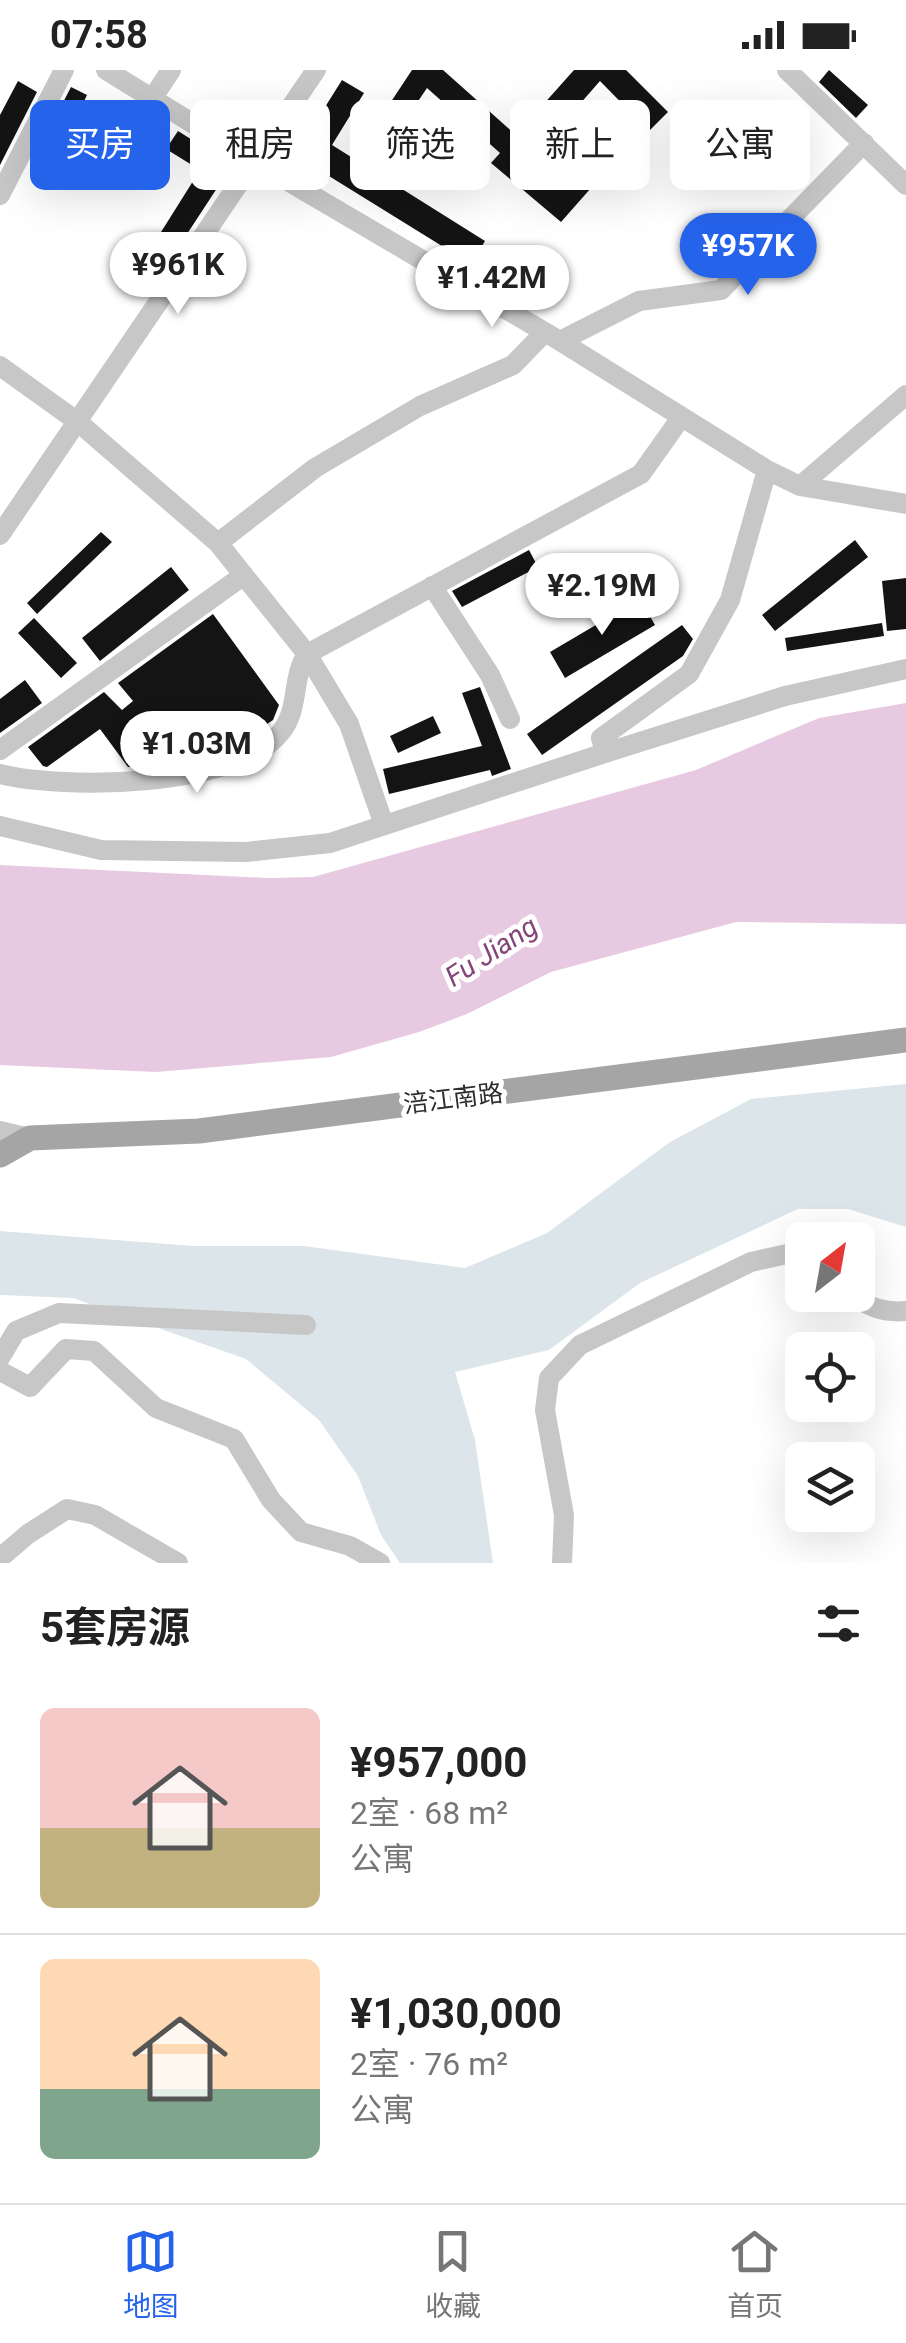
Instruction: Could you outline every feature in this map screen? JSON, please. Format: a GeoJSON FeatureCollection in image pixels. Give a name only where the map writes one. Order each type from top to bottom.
{"type":"FeatureCollection","features":[{"type":"Feature","properties":{"kind":"main road","name":"涪江南路"},"geometry":{"type":"LineString","coordinates":[[30,1138],[199,1132],[906,1040]]}},
{"type":"Feature","properties":{"kind":"main road"},"geometry":{"type":"LineString","coordinates":[[0,1155],[30,1138]]}},
{"type":"Feature","properties":{"kind":"street"},"geometry":{"type":"LineString","coordinates":[[0,195],[5,171],[64,70]]}},
{"type":"Feature","properties":{"kind":"street"},"geometry":{"type":"LineString","coordinates":[[106,70],[190,122]]}},
{"type":"Feature","properties":{"kind":"street"},"geometry":{"type":"LineString","coordinates":[[152,99],[170,70]]}},
{"type":"Feature","properties":{"kind":"street"},"geometry":{"type":"LineString","coordinates":[[295,100],[316,70]]}},
{"type":"Feature","properties":{"kind":"street"},"geometry":{"type":"LineString","coordinates":[[787,70],[906,184]]}},
{"type":"Feature","properties":{"kind":"street"},"geometry":{"type":"LineString","coordinates":[[218,542],[315,468],[420,406],[513,365],[552,336],[639,300],[721,290],[864,143]]}},
{"type":"Feature","properties":{"kind":"street"},"geometry":{"type":"LineString","coordinates":[[0,535],[232,190]]}},
{"type":"Feature","properties":{"kind":"street"},"geometry":{"type":"LineString","coordinates":[[303,190],[552,336],[767,470],[800,486],[906,504]]}},
{"type":"Feature","properties":{"kind":"street"},"geometry":{"type":"LineString","coordinates":[[0,366],[78,422],[218,542],[307,654],[348,724],[384,825]]}},
{"type":"Feature","properties":{"kind":"street"},"geometry":{"type":"LineString","coordinates":[[800,486],[906,395]]}},
{"type":"Feature","properties":{"kind":"street"},"geometry":{"type":"LineString","coordinates":[[0,774],[26,780],[108,784],[229,766],[263,749],[279,736],[290,718],[299,667],[307,654],[641,474],[680,418]]}},
{"type":"Feature","properties":{"kind":"street"},"geometry":{"type":"LineString","coordinates":[[605,754],[601,738],[689,674],[730,600],[767,470]]}},
{"type":"Feature","properties":{"kind":"street"},"geometry":{"type":"LineString","coordinates":[[0,750],[244,574]]}},
{"type":"Feature","properties":{"kind":"street"},"geometry":{"type":"LineString","coordinates":[[432,586],[490,675],[510,720]]}},
{"type":"Feature","properties":{"kind":"street"},"geometry":{"type":"LineString","coordinates":[[0,826],[101,850],[246,852],[330,843],[785,696],[906,669]]}},
{"type":"Feature","properties":{"kind":"street","name":"涪江南路"},"geometry":{"type":"LineString","coordinates":[[0,1130],[30,1138]]}},
{"type":"Feature","properties":{"kind":"street"},"geometry":{"type":"LineString","coordinates":[[562,1563],[564,1515],[545,1410],[549,1378],[580,1345],[750,1262],[785,1255]]}},
{"type":"Feature","properties":{"kind":"street"},"geometry":{"type":"LineString","coordinates":[[875,1308],[906,1311]]}},
{"type":"Feature","properties":{"kind":"street"},"geometry":{"type":"LineString","coordinates":[[0,1358],[16,1331],[59,1313],[306,1325]]}},
{"type":"Feature","properties":{"kind":"street"},"geometry":{"type":"LineString","coordinates":[[0,1371],[30,1387],[66,1349],[94,1351],[156,1408],[234,1439],[272,1500],[301,1532],[350,1546],[380,1563]]}},
{"type":"Feature","properties":{"kind":"street"},"geometry":{"type":"LineString","coordinates":[[0,1558],[67,1509],[95,1515],[178,1563]]}},
{"type":"Feature","properties":{"kind":"shaded area"},"geometry":{"type":"Polygon","coordinates":[[[906,1084],[906,1227],[848,1209],[798,1209],[640,1283],[549,1350],[455,1372],[475,1440],[493,1563],[400,1563],[381,1535],[358,1476],[319,1420],[246,1359],[73,1298],[0,1295],[0,1231],[193,1246],[304,1246],[465,1268],[547,1233],[670,1142],[751,1099],[906,1084]]]}},
{"type":"Feature","properties":{"kind":"water","name":"Fu Jiang"},"geometry":{"type":"Polygon","coordinates":[[[906,703],[906,924],[736,922],[551,972],[467,1014],[331,1057],[156,1072],[0,1065],[0,865],[313,877],[696,770],[819,718],[906,703]]]}},
{"type":"Feature","properties":{"kind":"building"},"geometry":{"type":"Polygon","coordinates":[[[412,70],[443,70],[477,100],[440,100],[427,88],[419,100],[392,100],[412,70]]]}},
{"type":"Feature","properties":{"kind":"building"},"geometry":{"type":"Polygon","coordinates":[[[574,70],[626,70],[668,112],[650,130],[650,100],[619,100],[600,81],[583,100],[547,100],[574,70]]]}},
{"type":"Feature","properties":{"kind":"building"},"geometry":{"type":"Polygon","coordinates":[[[829,70],[868,105],[856,118],[819,82],[829,70]]]}},
{"type":"Feature","properties":{"kind":"building"},"geometry":{"type":"Polygon","coordinates":[[[342,80],[364,93],[360,100],[350,100],[350,116],[332,145],[350,156],[350,189],[330,177],[329,100],[342,80]]]}},
{"type":"Feature","properties":{"kind":"building"},"geometry":{"type":"Polygon","coordinates":[[[18,81],[37,92],[0,165],[0,115],[18,81]]]}},
{"type":"Feature","properties":{"kind":"building"},"geometry":{"type":"Polygon","coordinates":[[[71,87],[87,95],[85,100],[64,100],[71,87]]]}},
{"type":"Feature","properties":{"kind":"building"},"geometry":{"type":"Polygon","coordinates":[[[490,112],[510,130],[510,179],[491,163],[500,153],[490,144],[490,112]]]}},
{"type":"Feature","properties":{"kind":"building"},"geometry":{"type":"Polygon","coordinates":[[[178,131],[190,139],[190,164],[170,151],[170,143],[178,131]]]}},
{"type":"Feature","properties":{"kind":"building"},"geometry":{"type":"Polygon","coordinates":[[[190,186],[190,190],[216,190],[170,260],[151,248],[190,186]]]}},
{"type":"Feature","properties":{"kind":"building"},"geometry":{"type":"Polygon","coordinates":[[[352,190],[404,190],[485,241],[471,264],[352,190]]]}},
{"type":"Feature","properties":{"kind":"building"},"geometry":{"type":"Polygon","coordinates":[[[523,190],[589,190],[561,222],[523,190]]]}},
{"type":"Feature","properties":{"kind":"building"},"geometry":{"type":"Polygon","coordinates":[[[101,532],[112,542],[37,614],[27,603],[101,532]]]}},
{"type":"Feature","properties":{"kind":"building"},"geometry":{"type":"Polygon","coordinates":[[[855,540],[868,557],[775,631],[762,615],[855,540]]]}},
{"type":"Feature","properties":{"kind":"building"},"geometry":{"type":"Polygon","coordinates":[[[529,550],[538,567],[462,607],[452,591],[529,550]]]}},
{"type":"Feature","properties":{"kind":"building"},"geometry":{"type":"Polygon","coordinates":[[[171,567],[189,590],[100,661],[82,638],[171,567]]]}},
{"type":"Feature","properties":{"kind":"building"},"geometry":{"type":"Polygon","coordinates":[[[906,578],[906,629],[887,631],[882,581],[906,578]]]}},
{"type":"Feature","properties":{"kind":"building"},"geometry":{"type":"Polygon","coordinates":[[[640,599],[655,625],[565,678],[550,652],[640,599]]]}},
{"type":"Feature","properties":{"kind":"building"},"geometry":{"type":"Polygon","coordinates":[[[213,614],[279,705],[273,720],[237,745],[210,755],[190,726],[133,767],[128,767],[100,729],[47,767],[43,766],[28,747],[104,692],[122,710],[133,701],[118,683],[213,614]]]}},
{"type":"Feature","properties":{"kind":"building"},"geometry":{"type":"Polygon","coordinates":[[[34,618],[77,663],[61,678],[18,633],[34,618]]]}},
{"type":"Feature","properties":{"kind":"building"},"geometry":{"type":"Polygon","coordinates":[[[882,623],[884,636],[787,651],[785,638],[882,623]]]}},
{"type":"Feature","properties":{"kind":"building"},"geometry":{"type":"Polygon","coordinates":[[[682,625],[693,639],[683,656],[542,755],[527,734],[682,625]]]}},
{"type":"Feature","properties":{"kind":"building"},"geometry":{"type":"Polygon","coordinates":[[[25,680],[42,703],[0,733],[0,699],[25,680]]]}},
{"type":"Feature","properties":{"kind":"building"},"geometry":{"type":"Polygon","coordinates":[[[480,687],[511,769],[492,776],[490,770],[389,794],[383,769],[482,746],[462,693],[480,687]]]}},
{"type":"Feature","properties":{"kind":"building"},"geometry":{"type":"Polygon","coordinates":[[[433,716],[441,733],[398,753],[390,736],[433,716]]]}}]}
